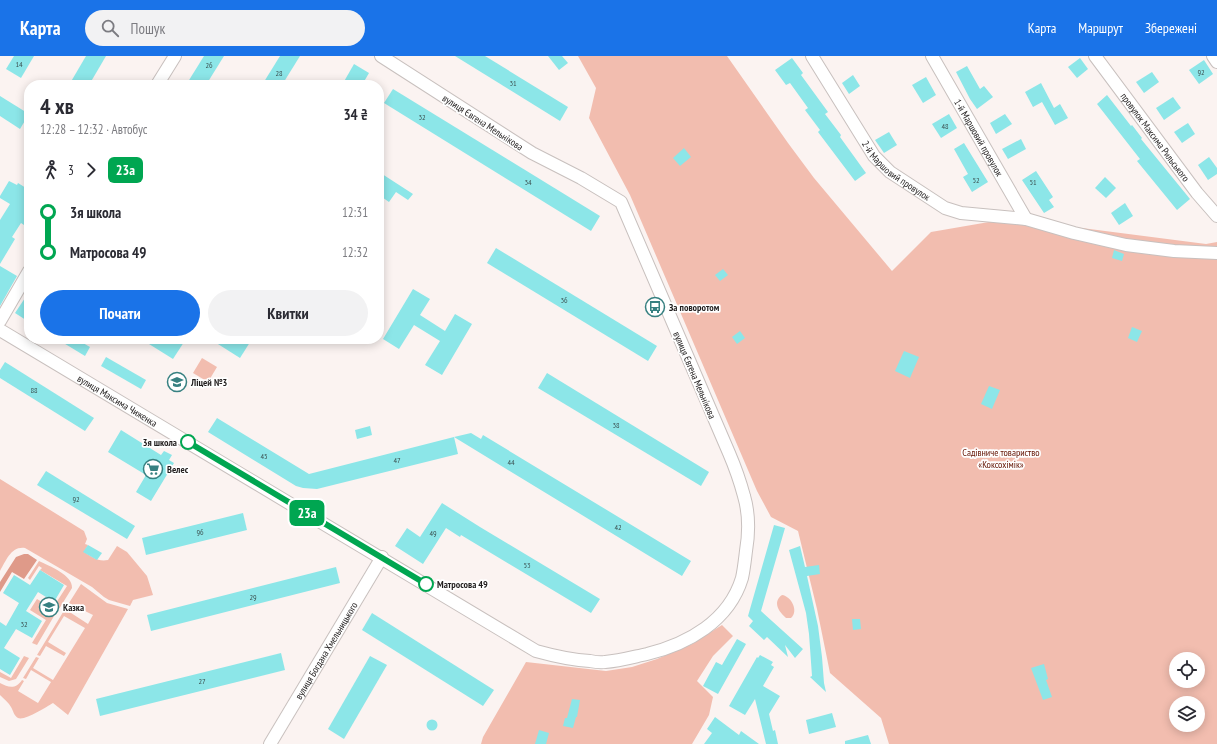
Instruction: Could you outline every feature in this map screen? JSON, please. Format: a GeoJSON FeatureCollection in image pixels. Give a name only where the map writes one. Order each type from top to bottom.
{"type":"FeatureCollection","features":[{"type":"Feature","properties":{"kind":"street"},"geometry":{"type":"LineString","coordinates":[[160,80],[175,56]]}},
{"type":"Feature","properties":{"kind":"street","name":"вулиця Євгена Мельнікова"},"geometry":{"type":"LineString","coordinates":[[381,56],[532,153],[581,178],[621,202],[729,453],[738,475],[744,497],[748,530],[742,578],[729,604],[711,625],[700,633],[688,640],[656,652],[604,663],[572,660],[552,656],[523,643]]}},
{"type":"Feature","properties":{"kind":"street","name":"2-й Маршовий провулок"},"geometry":{"type":"LineString","coordinates":[[812,56],[874,156],[890,172],[945,208],[960,213],[1026,219],[1074,233],[1126,245],[1174,251],[1217,253]]}},
{"type":"Feature","properties":{"kind":"street","name":"1-й Маршовий провулок"},"geometry":{"type":"LineString","coordinates":[[932,56],[1026,219]]}},
{"type":"Feature","properties":{"kind":"street","name":"провулок Максима Рильського"},"geometry":{"type":"LineString","coordinates":[[1095,56],[1197,193],[1217,216]]}},
{"type":"Feature","properties":{"kind":"street"},"geometry":{"type":"LineString","coordinates":[[1213,56],[1217,62]]}},
{"type":"Feature","properties":{"kind":"street"},"geometry":{"type":"LineString","coordinates":[[0,321],[24,280]]}},
{"type":"Feature","properties":{"kind":"street","name":"вулиця Максима Чиженка"},"geometry":{"type":"LineString","coordinates":[[0,330],[382,557],[523,643]]}},
{"type":"Feature","properties":{"kind":"street","name":"вулиця Богдана Хмельницького"},"geometry":{"type":"LineString","coordinates":[[270,744],[382,557]]}},
{"type":"Feature","properties":{"kind":"green space","name":"Садівниче товариство «Коксохімік»"},"geometry":{"type":"Polygon","coordinates":[[[578,56],[727,56],[814,178],[892,271],[931,232],[1030,215],[1074,227],[1206,244],[1217,242],[1217,744],[889,744],[881,718],[830,673],[817,609],[798,531],[771,517],[757,491],[630,195],[589,118],[596,88],[578,56]]]}},
{"type":"Feature","properties":{"kind":"green space"},"geometry":{"type":"Polygon","coordinates":[[[202,358],[217,367],[208,382],[193,373],[202,358]]]}},
{"type":"Feature","properties":{"kind":"green space"},"geometry":{"type":"Polygon","coordinates":[[[0,479],[84,531],[87,539],[85,544],[88,545],[84,552],[92,557],[98,560],[108,560],[117,546],[127,552],[147,576],[153,595],[133,600],[130,606],[109,600],[92,587],[25,548],[16,549],[7,559],[0,571],[0,479]]]}},
{"type":"Feature","properties":{"kind":"green space"},"geometry":{"type":"Polygon","coordinates":[[[39,561],[65,575],[71,583],[72,588],[59,609],[54,606],[67,586],[40,570],[42,568],[39,566],[30,580],[28,578],[39,561]]]}},
{"type":"Feature","properties":{"kind":"green space"},"geometry":{"type":"Polygon","coordinates":[[[81,584],[107,603],[128,609],[68,715],[53,703],[30,716],[18,718],[9,704],[0,695],[0,683],[12,687],[20,683],[22,680],[24,681],[18,691],[38,703],[51,682],[31,670],[26,679],[23,678],[36,657],[39,658],[33,668],[53,680],[85,628],[64,616],[48,642],[66,653],[64,656],[46,646],[40,656],[37,655],[68,604],[70,606],[68,611],[88,624],[93,615],[69,603],[81,584]]]}},
{"type":"Feature","properties":{"kind":"green space"},"geometry":{"type":"Polygon","coordinates":[[[782,595],[788,598],[793,604],[794,612],[791,618],[786,618],[778,607],[777,601],[782,595]]]}},
{"type":"Feature","properties":{"kind":"green space"},"geometry":{"type":"Polygon","coordinates":[[[37,599],[42,602],[40,606],[43,609],[46,605],[57,611],[37,645],[32,643],[46,620],[30,610],[37,599]]]}},
{"type":"Feature","properties":{"kind":"green space"},"geometry":{"type":"Polygon","coordinates":[[[722,625],[733,636],[713,656],[697,681],[713,697],[709,715],[692,744],[481,744],[483,737],[526,662],[606,671],[632,667],[657,659],[692,644],[722,625]]]}},
{"type":"Feature","properties":{"kind":"green space"},"geometry":{"type":"Polygon","coordinates":[[[24,656],[29,658],[16,679],[9,681],[0,677],[0,672],[11,678],[24,656]]]}},
{"type":"Feature","properties":{"kind":"shaded area"},"geometry":{"type":"Polygon","coordinates":[[[28,554],[37,560],[24,579],[12,572],[0,592],[0,582],[16,557],[28,554]]]}},
{"type":"Feature","properties":{"kind":"building"},"geometry":{"type":"Polygon","coordinates":[[[14,56],[34,56],[21,78],[6,69],[14,56]]]}},
{"type":"Feature","properties":{"kind":"building"},"geometry":{"type":"Polygon","coordinates":[[[86,56],[106,56],[92,80],[72,80],[86,56]]]}},
{"type":"Feature","properties":{"kind":"building"},"geometry":{"type":"Polygon","coordinates":[[[204,56],[224,56],[209,80],[189,80],[204,56]]]}},
{"type":"Feature","properties":{"kind":"building"},"geometry":{"type":"Polygon","coordinates":[[[280,56],[300,56],[285,80],[265,80],[280,56]]]}},
{"type":"Feature","properties":{"kind":"building"},"geometry":{"type":"Polygon","coordinates":[[[455,56],[485,56],[568,107],[560,121],[455,56]]]}},
{"type":"Feature","properties":{"kind":"building"},"geometry":{"type":"Polygon","coordinates":[[[548,56],[562,56],[568,63],[559,70],[548,56]]]}},
{"type":"Feature","properties":{"kind":"building"},"geometry":{"type":"Polygon","coordinates":[[[792,58],[803,73],[801,75],[828,112],[825,114],[866,173],[855,181],[818,132],[820,130],[805,110],[808,108],[790,83],[786,85],[775,70],[792,58]]]}},
{"type":"Feature","properties":{"kind":"building"},"geometry":{"type":"Polygon","coordinates":[[[1080,58],[1088,69],[1077,78],[1068,67],[1080,58]]]}},
{"type":"Feature","properties":{"kind":"building"},"geometry":{"type":"Polygon","coordinates":[[[1204,60],[1213,74],[1199,84],[1189,70],[1204,60]]]}},
{"type":"Feature","properties":{"kind":"building"},"geometry":{"type":"Polygon","coordinates":[[[354,64],[369,73],[365,80],[345,80],[354,64]]]}},
{"type":"Feature","properties":{"kind":"building"},"geometry":{"type":"Polygon","coordinates":[[[967,66],[980,89],[984,86],[993,97],[977,109],[956,72],[967,66]]]}},
{"type":"Feature","properties":{"kind":"building"},"geometry":{"type":"Polygon","coordinates":[[[1152,72],[1159,82],[1144,93],[1136,82],[1152,72]]]}},
{"type":"Feature","properties":{"kind":"building"},"geometry":{"type":"Polygon","coordinates":[[[853,75],[860,86],[849,94],[842,83],[853,75]]]}},
{"type":"Feature","properties":{"kind":"building"},"geometry":{"type":"Polygon","coordinates":[[[926,77],[936,95],[923,103],[912,85],[926,77]]]}},
{"type":"Feature","properties":{"kind":"building"},"geometry":{"type":"Polygon","coordinates":[[[1041,83],[1054,108],[1060,104],[1068,118],[1055,125],[1042,102],[1033,107],[1025,92],[1041,83]]]}},
{"type":"Feature","properties":{"kind":"building"},"geometry":{"type":"Polygon","coordinates":[[[393,89],[600,216],[591,231],[384,103],[393,89]]]}},
{"type":"Feature","properties":{"kind":"building"},"geometry":{"type":"Polygon","coordinates":[[[1107,95],[1190,199],[1177,210],[1137,161],[1140,159],[1097,104],[1107,95]]]}},
{"type":"Feature","properties":{"kind":"building"},"geometry":{"type":"Polygon","coordinates":[[[0,96],[24,111],[24,122],[20,129],[0,116],[0,96]]]}},
{"type":"Feature","properties":{"kind":"building"},"geometry":{"type":"Polygon","coordinates":[[[1173,97],[1181,108],[1164,120],[1156,108],[1173,97]]]}},
{"type":"Feature","properties":{"kind":"building"},"geometry":{"type":"Polygon","coordinates":[[[949,114],[957,128],[941,138],[932,124],[949,114]]]}},
{"type":"Feature","properties":{"kind":"building"},"geometry":{"type":"Polygon","coordinates":[[[1005,114],[1012,124],[996,134],[990,123],[1005,114]]]}},
{"type":"Feature","properties":{"kind":"building"},"geometry":{"type":"Polygon","coordinates":[[[1188,123],[1195,134],[1182,143],[1174,132],[1188,123]]]}},
{"type":"Feature","properties":{"kind":"building"},"geometry":{"type":"Polygon","coordinates":[[[889,132],[897,145],[884,153],[875,140],[889,132]]]}},
{"type":"Feature","properties":{"kind":"building"},"geometry":{"type":"Polygon","coordinates":[[[1021,139],[1026,149],[1008,159],[1002,149],[1021,139]]]}},
{"type":"Feature","properties":{"kind":"building"},"geometry":{"type":"Polygon","coordinates":[[[964,143],[988,182],[972,192],[963,177],[968,174],[954,149],[964,143]]]}},
{"type":"Feature","properties":{"kind":"building"},"geometry":{"type":"Polygon","coordinates":[[[684,148],[691,157],[680,166],[673,158],[684,148]]]}},
{"type":"Feature","properties":{"kind":"building"},"geometry":{"type":"Polygon","coordinates":[[[1209,157],[1217,168],[1217,174],[1208,180],[1198,165],[1209,157]]]}},
{"type":"Feature","properties":{"kind":"building"},"geometry":{"type":"Polygon","coordinates":[[[1036,171],[1053,197],[1049,200],[1054,207],[1044,213],[1022,180],[1036,171]]]}},
{"type":"Feature","properties":{"kind":"building"},"geometry":{"type":"Polygon","coordinates":[[[384,175],[413,194],[408,200],[396,192],[389,202],[384,198],[384,175]]]}},
{"type":"Feature","properties":{"kind":"building"},"geometry":{"type":"Polygon","coordinates":[[[1105,177],[1116,188],[1106,198],[1095,188],[1105,177]]]}},
{"type":"Feature","properties":{"kind":"building"},"geometry":{"type":"Polygon","coordinates":[[[9,181],[17,185],[18,183],[24,187],[24,225],[21,223],[12,237],[15,239],[0,264],[0,220],[10,204],[0,198],[9,181]]]}},
{"type":"Feature","properties":{"kind":"building"},"geometry":{"type":"Polygon","coordinates":[[[1125,203],[1133,216],[1119,225],[1111,213],[1125,203]]]}},
{"type":"Feature","properties":{"kind":"building"},"geometry":{"type":"Polygon","coordinates":[[[496,248],[657,346],[648,361],[487,263],[496,248]]]}},
{"type":"Feature","properties":{"kind":"building"},"geometry":{"type":"Polygon","coordinates":[[[1114,250],[1124,254],[1122,261],[1112,258],[1114,250]]]}},
{"type":"Feature","properties":{"kind":"building"},"geometry":{"type":"Polygon","coordinates":[[[0,266],[17,276],[0,306],[0,266]]]}},
{"type":"Feature","properties":{"kind":"building"},"geometry":{"type":"Polygon","coordinates":[[[723,269],[728,275],[720,281],[715,275],[723,269]]]}},
{"type":"Feature","properties":{"kind":"building"},"geometry":{"type":"Polygon","coordinates":[[[413,289],[430,299],[420,315],[445,331],[455,314],[472,324],[442,375],[425,365],[440,341],[414,325],[399,349],[384,340],[413,289]]]}},
{"type":"Feature","properties":{"kind":"building"},"geometry":{"type":"Polygon","coordinates":[[[24,300],[24,319],[15,313],[24,300]]]}},
{"type":"Feature","properties":{"kind":"building"},"geometry":{"type":"Polygon","coordinates":[[[1132,327],[1142,331],[1137,342],[1128,338],[1132,327]]]}},
{"type":"Feature","properties":{"kind":"building"},"geometry":{"type":"Polygon","coordinates":[[[740,331],[745,338],[737,344],[732,337],[740,331]]]}},
{"type":"Feature","properties":{"kind":"building"},"geometry":{"type":"Polygon","coordinates":[[[65,344],[85,344],[90,347],[85,356],[65,344]]]}},
{"type":"Feature","properties":{"kind":"building"},"geometry":{"type":"Polygon","coordinates":[[[149,344],[183,344],[173,359],[149,344]]]}},
{"type":"Feature","properties":{"kind":"building"},"geometry":{"type":"Polygon","coordinates":[[[218,344],[249,344],[240,358],[218,344]]]}},
{"type":"Feature","properties":{"kind":"building"},"geometry":{"type":"Polygon","coordinates":[[[904,351],[919,357],[910,378],[895,371],[904,351]]]}},
{"type":"Feature","properties":{"kind":"building"},"geometry":{"type":"Polygon","coordinates":[[[106,357],[146,380],[141,389],[101,366],[106,357]]]}},
{"type":"Feature","properties":{"kind":"building"},"geometry":{"type":"Polygon","coordinates":[[[5,362],[94,418],[85,431],[0,378],[0,370],[5,362]]]}},
{"type":"Feature","properties":{"kind":"building"},"geometry":{"type":"Polygon","coordinates":[[[547,373],[709,472],[701,486],[538,388],[547,373]]]}},
{"type":"Feature","properties":{"kind":"building"},"geometry":{"type":"Polygon","coordinates":[[[989,386],[1000,390],[992,409],[981,404],[989,386]]]}},
{"type":"Feature","properties":{"kind":"building"},"geometry":{"type":"Polygon","coordinates":[[[217,418],[309,474],[454,437],[458,454],[317,489],[303,488],[296,486],[208,432],[217,418]]]}},
{"type":"Feature","properties":{"kind":"building"},"geometry":{"type":"Polygon","coordinates":[[[370,426],[372,435],[357,439],[355,430],[370,426]]]}},
{"type":"Feature","properties":{"kind":"building","name":"Велес"},"geometry":{"type":"Polygon","coordinates":[[[121,430],[161,455],[164,451],[172,455],[169,460],[174,463],[151,501],[136,492],[146,475],[108,452],[121,430]]]}},
{"type":"Feature","properties":{"kind":"building"},"geometry":{"type":"Polygon","coordinates":[[[471,433],[481,439],[483,435],[691,561],[682,576],[454,437],[471,433]]]}},
{"type":"Feature","properties":{"kind":"building"},"geometry":{"type":"Polygon","coordinates":[[[46,471],[135,526],[127,539],[37,485],[46,471]]]}},
{"type":"Feature","properties":{"kind":"building"},"geometry":{"type":"Polygon","coordinates":[[[442,503],[600,599],[591,613],[461,535],[460,537],[446,528],[423,564],[395,546],[407,528],[420,537],[442,503]]]}},
{"type":"Feature","properties":{"kind":"building"},"geometry":{"type":"Polygon","coordinates":[[[243,513],[247,530],[146,555],[142,538],[243,513]]]}},
{"type":"Feature","properties":{"kind":"building"},"geometry":{"type":"Polygon","coordinates":[[[774,525],[785,528],[761,611],[803,649],[795,658],[785,645],[788,657],[767,637],[764,640],[749,626],[753,621],[748,616],[774,525]]]}},
{"type":"Feature","properties":{"kind":"building"},"geometry":{"type":"Polygon","coordinates":[[[88,545],[102,553],[97,560],[83,552],[88,545]]]}},
{"type":"Feature","properties":{"kind":"building"},"geometry":{"type":"Polygon","coordinates":[[[800,546],[805,567],[819,565],[820,574],[807,576],[818,626],[826,692],[810,677],[812,676],[806,613],[789,550],[800,546]]]}},
{"type":"Feature","properties":{"kind":"building"},"geometry":{"type":"Polygon","coordinates":[[[336,567],[340,583],[151,631],[147,615],[336,567]]]}},
{"type":"Feature","properties":{"kind":"building"},"geometry":{"type":"Polygon","coordinates":[[[40,570],[64,585],[54,602],[38,592],[26,611],[42,621],[32,638],[16,629],[4,648],[20,658],[10,675],[0,669],[0,622],[6,626],[19,603],[3,593],[14,575],[30,585],[40,570]]]}},
{"type":"Feature","properties":{"kind":"building"},"geometry":{"type":"Polygon","coordinates":[[[372,613],[494,690],[483,706],[362,630],[372,613]]]}},
{"type":"Feature","properties":{"kind":"building"},"geometry":{"type":"Polygon","coordinates":[[[852,619],[860,619],[861,629],[853,630],[852,619]]]}},
{"type":"Feature","properties":{"kind":"building"},"geometry":{"type":"Polygon","coordinates":[[[737,639],[746,644],[718,694],[703,686],[716,662],[722,665],[737,639]]]}},
{"type":"Feature","properties":{"kind":"building"},"geometry":{"type":"Polygon","coordinates":[[[281,653],[285,670],[100,716],[96,699],[281,653]]]}},
{"type":"Feature","properties":{"kind":"building"},"geometry":{"type":"Polygon","coordinates":[[[760,655],[773,662],[771,665],[774,667],[763,686],[780,696],[769,714],[778,744],[766,744],[755,699],[745,715],[729,706],[757,657],[758,658],[760,655]]]}},
{"type":"Feature","properties":{"kind":"building"},"geometry":{"type":"Polygon","coordinates":[[[370,656],[387,665],[344,739],[328,729],[370,656]]]}},
{"type":"Feature","properties":{"kind":"building"},"geometry":{"type":"Polygon","coordinates":[[[1044,664],[1048,679],[1046,680],[1052,697],[1043,700],[1031,668],[1044,664]]]}},
{"type":"Feature","properties":{"kind":"building"},"geometry":{"type":"Polygon","coordinates":[[[572,699],[580,700],[577,717],[573,728],[563,726],[565,718],[567,718],[572,699]]]}},
{"type":"Feature","properties":{"kind":"building"},"geometry":{"type":"Polygon","coordinates":[[[832,713],[836,727],[809,734],[806,720],[832,713]]]}},
{"type":"Feature","properties":{"kind":"building"},"geometry":{"type":"Polygon","coordinates":[[[715,717],[739,735],[741,731],[759,744],[704,744],[712,733],[707,729],[715,717]]]}},
{"type":"Feature","properties":{"kind":"building"},"geometry":{"type":"Polygon","coordinates":[[[432,719],[436,721],[438,725],[436,729],[432,731],[428,729],[426,725],[428,721],[432,719]]]}},
{"type":"Feature","properties":{"kind":"building"},"geometry":{"type":"Polygon","coordinates":[[[539,730],[549,733],[546,744],[535,744],[539,730]]]}},
{"type":"Feature","properties":{"kind":"building"},"geometry":{"type":"Polygon","coordinates":[[[868,735],[871,744],[845,744],[845,741],[868,735]]]}},
{"type":"Feature","properties":{"kind":"bus line","name":"23а"},"geometry":{"type":"LineString","coordinates":[[188,442],[426,584]]}},
{"type":"Feature","properties":{"kind":"place","name":"За поворотом"},"geometry":{"type":"Point","coordinates":[655,307]}},
{"type":"Feature","properties":{"kind":"place","name":"Ліцей №3"},"geometry":{"type":"Point","coordinates":[177,382]}},
{"type":"Feature","properties":{"kind":"place","name":"3я школа"},"geometry":{"type":"Point","coordinates":[188,442]}},
{"type":"Feature","properties":{"kind":"place","name":"Велес"},"geometry":{"type":"Point","coordinates":[153,469]}},
{"type":"Feature","properties":{"kind":"place","name":"Матросова 49"},"geometry":{"type":"Point","coordinates":[426,584]}},
{"type":"Feature","properties":{"kind":"place","name":"Казка"},"geometry":{"type":"Point","coordinates":[49,607]}}]}
